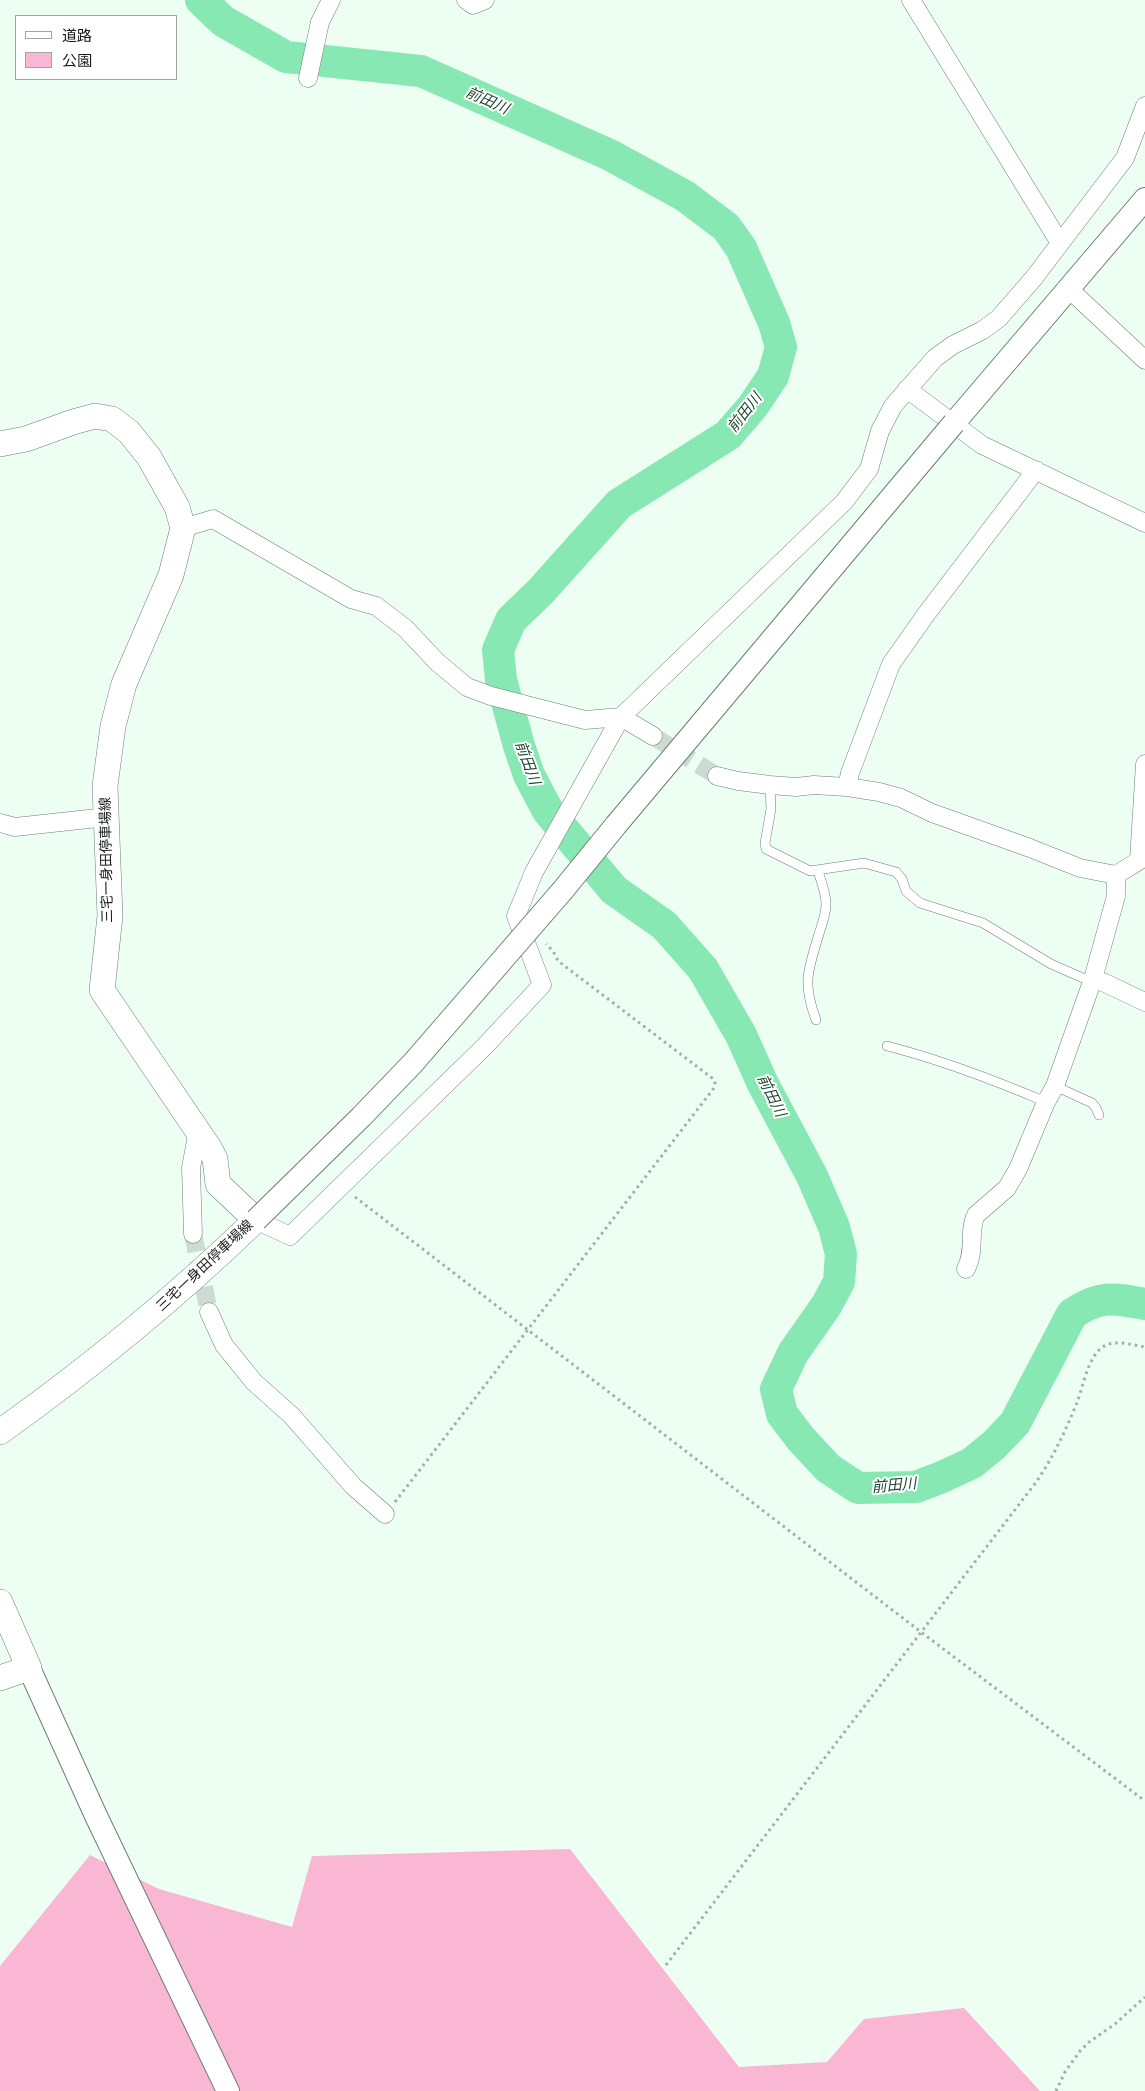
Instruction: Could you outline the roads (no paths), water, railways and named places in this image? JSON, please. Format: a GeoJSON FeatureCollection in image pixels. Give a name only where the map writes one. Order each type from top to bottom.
{"type":"FeatureCollection","features":[{"type":"Feature","properties":{"kind":"main road"},"geometry":{"type":"LineString","coordinates":[[0,444],[26,439],[95,416],[112,420],[129,432],[144,450],[177,507],[183,528]]}},
{"type":"Feature","properties":{"kind":"main road","name":"三宅一身田停車場線"},"geometry":{"type":"LineString","coordinates":[[0,1432],[87,1368],[136,1328],[210,1264],[256,1220],[218,1184],[215,1159],[198,1130],[102,990],[110,916],[105,786],[114,726],[124,684],[171,575],[183,528]]}},
{"type":"Feature","properties":{"kind":"main road"},"geometry":{"type":"LineString","coordinates":[[0,1602],[29,1668],[0,1678]]}},
{"type":"Feature","properties":{"kind":"street"},"geometry":{"type":"LineString","coordinates":[[308,78],[320,22],[331,0]]}},
{"type":"Feature","properties":{"kind":"street"},"geometry":{"type":"LineString","coordinates":[[466,0],[473,5],[485,0]]}},
{"type":"Feature","properties":{"kind":"street"},"geometry":{"type":"LineString","coordinates":[[910,0],[1060,243]]}},
{"type":"Feature","properties":{"kind":"street"},"geometry":{"type":"LineString","coordinates":[[1145,106],[1125,158],[1033,279],[999,318],[983,330],[953,345],[935,358],[886,416],[869,469],[844,502],[621,717],[534,872],[516,916],[542,985],[473,1058],[290,1236],[256,1220],[361,1118],[413,1063],[670,764],[954,423],[1145,199]]}},
{"type":"Feature","properties":{"kind":"street"},"geometry":{"type":"LineString","coordinates":[[1069,289],[1145,360]]}},
{"type":"Feature","properties":{"kind":"street"},"geometry":{"type":"LineString","coordinates":[[907,389],[982,445],[1145,523]]}},
{"type":"Feature","properties":{"kind":"street"},"geometry":{"type":"LineString","coordinates":[[847,787],[850,773],[891,664],[927,613],[1036,470]]}},
{"type":"Feature","properties":{"kind":"street"},"geometry":{"type":"LineString","coordinates":[[183,528],[213,519],[351,599],[376,606],[405,628],[437,662],[467,687],[490,696],[585,720],[621,717],[653,736]]}},
{"type":"Feature","properties":{"kind":"street"},"geometry":{"type":"LineString","coordinates":[[717,776],[738,782],[796,787],[814,785],[847,787],[879,792],[901,798],[932,812],[1080,868],[1116,875],[1142,858],[1145,764]]}},
{"type":"Feature","properties":{"kind":"street"},"geometry":{"type":"LineString","coordinates":[[0,824],[15,827],[107,817]]}},
{"type":"Feature","properties":{"kind":"street"},"geometry":{"type":"LineString","coordinates":[[966,1269],[973,1251],[973,1220],[976,1215],[1007,1188],[1018,1169],[1046,1102],[1055,1086],[1092,981],[1116,896],[1116,875]]}},
{"type":"Feature","properties":{"kind":"street"},"geometry":{"type":"LineString","coordinates":[[1092,981],[1103,982],[1145,1002]]}},
{"type":"Feature","properties":{"kind":"street"},"geometry":{"type":"LineString","coordinates":[[193,1234],[191,1168],[198,1130]]}},
{"type":"Feature","properties":{"kind":"street"},"geometry":{"type":"LineString","coordinates":[[209,1312],[224,1345],[254,1382],[292,1416],[353,1486],[385,1514]]}},
{"type":"Feature","properties":{"kind":"street"},"geometry":{"type":"LineString","coordinates":[[29,1668],[228,2091]]}},
{"type":"Feature","properties":{"kind":"lane"},"geometry":{"type":"LineString","coordinates":[[770,785],[771,809],[765,843],[766,849],[802,868],[818,871],[864,863],[896,872],[902,878],[906,891],[920,903],[983,923],[1051,964],[1092,981]]}},
{"type":"Feature","properties":{"kind":"lane"},"geometry":{"type":"LineString","coordinates":[[816,1020],[809,1002],[806,981],[826,907],[818,871]]}},
{"type":"Feature","properties":{"kind":"lane"},"geometry":{"type":"LineString","coordinates":[[886,1046],[926,1056],[992,1079],[1046,1102]]}},
{"type":"Feature","properties":{"kind":"lane"},"geometry":{"type":"LineString","coordinates":[[1055,1086],[1092,1104],[1099,1115]]}},
{"type":"Feature","properties":{"kind":"waterway","name":"前田川"},"geometry":{"type":"LineString","coordinates":[[201,0],[223,21],[286,57],[421,71],[610,155],[685,196],[726,227],[741,248],[774,323],[781,347],[773,376],[753,406],[728,435],[619,504],[541,591],[511,620],[498,650],[501,680],[519,746],[529,775],[548,811],[614,890],[664,925],[703,969],[741,1035],[763,1084],[812,1176],[834,1227],[841,1254],[839,1282],[826,1306],[793,1353],[776,1389],[782,1414],[801,1439],[828,1468],[858,1488],[916,1487],[972,1463],[994,1445],[1015,1423],[1072,1314],[1099,1301],[1124,1300],[1145,1304]]}},
{"type":"Feature","properties":{"kind":"tunnel"},"geometry":{"type":"LineString","coordinates":[[653,736],[717,776]]}},
{"type":"Feature","properties":{"kind":"tunnel"},"geometry":{"type":"LineString","coordinates":[[193,1234],[209,1312]]}}]}
